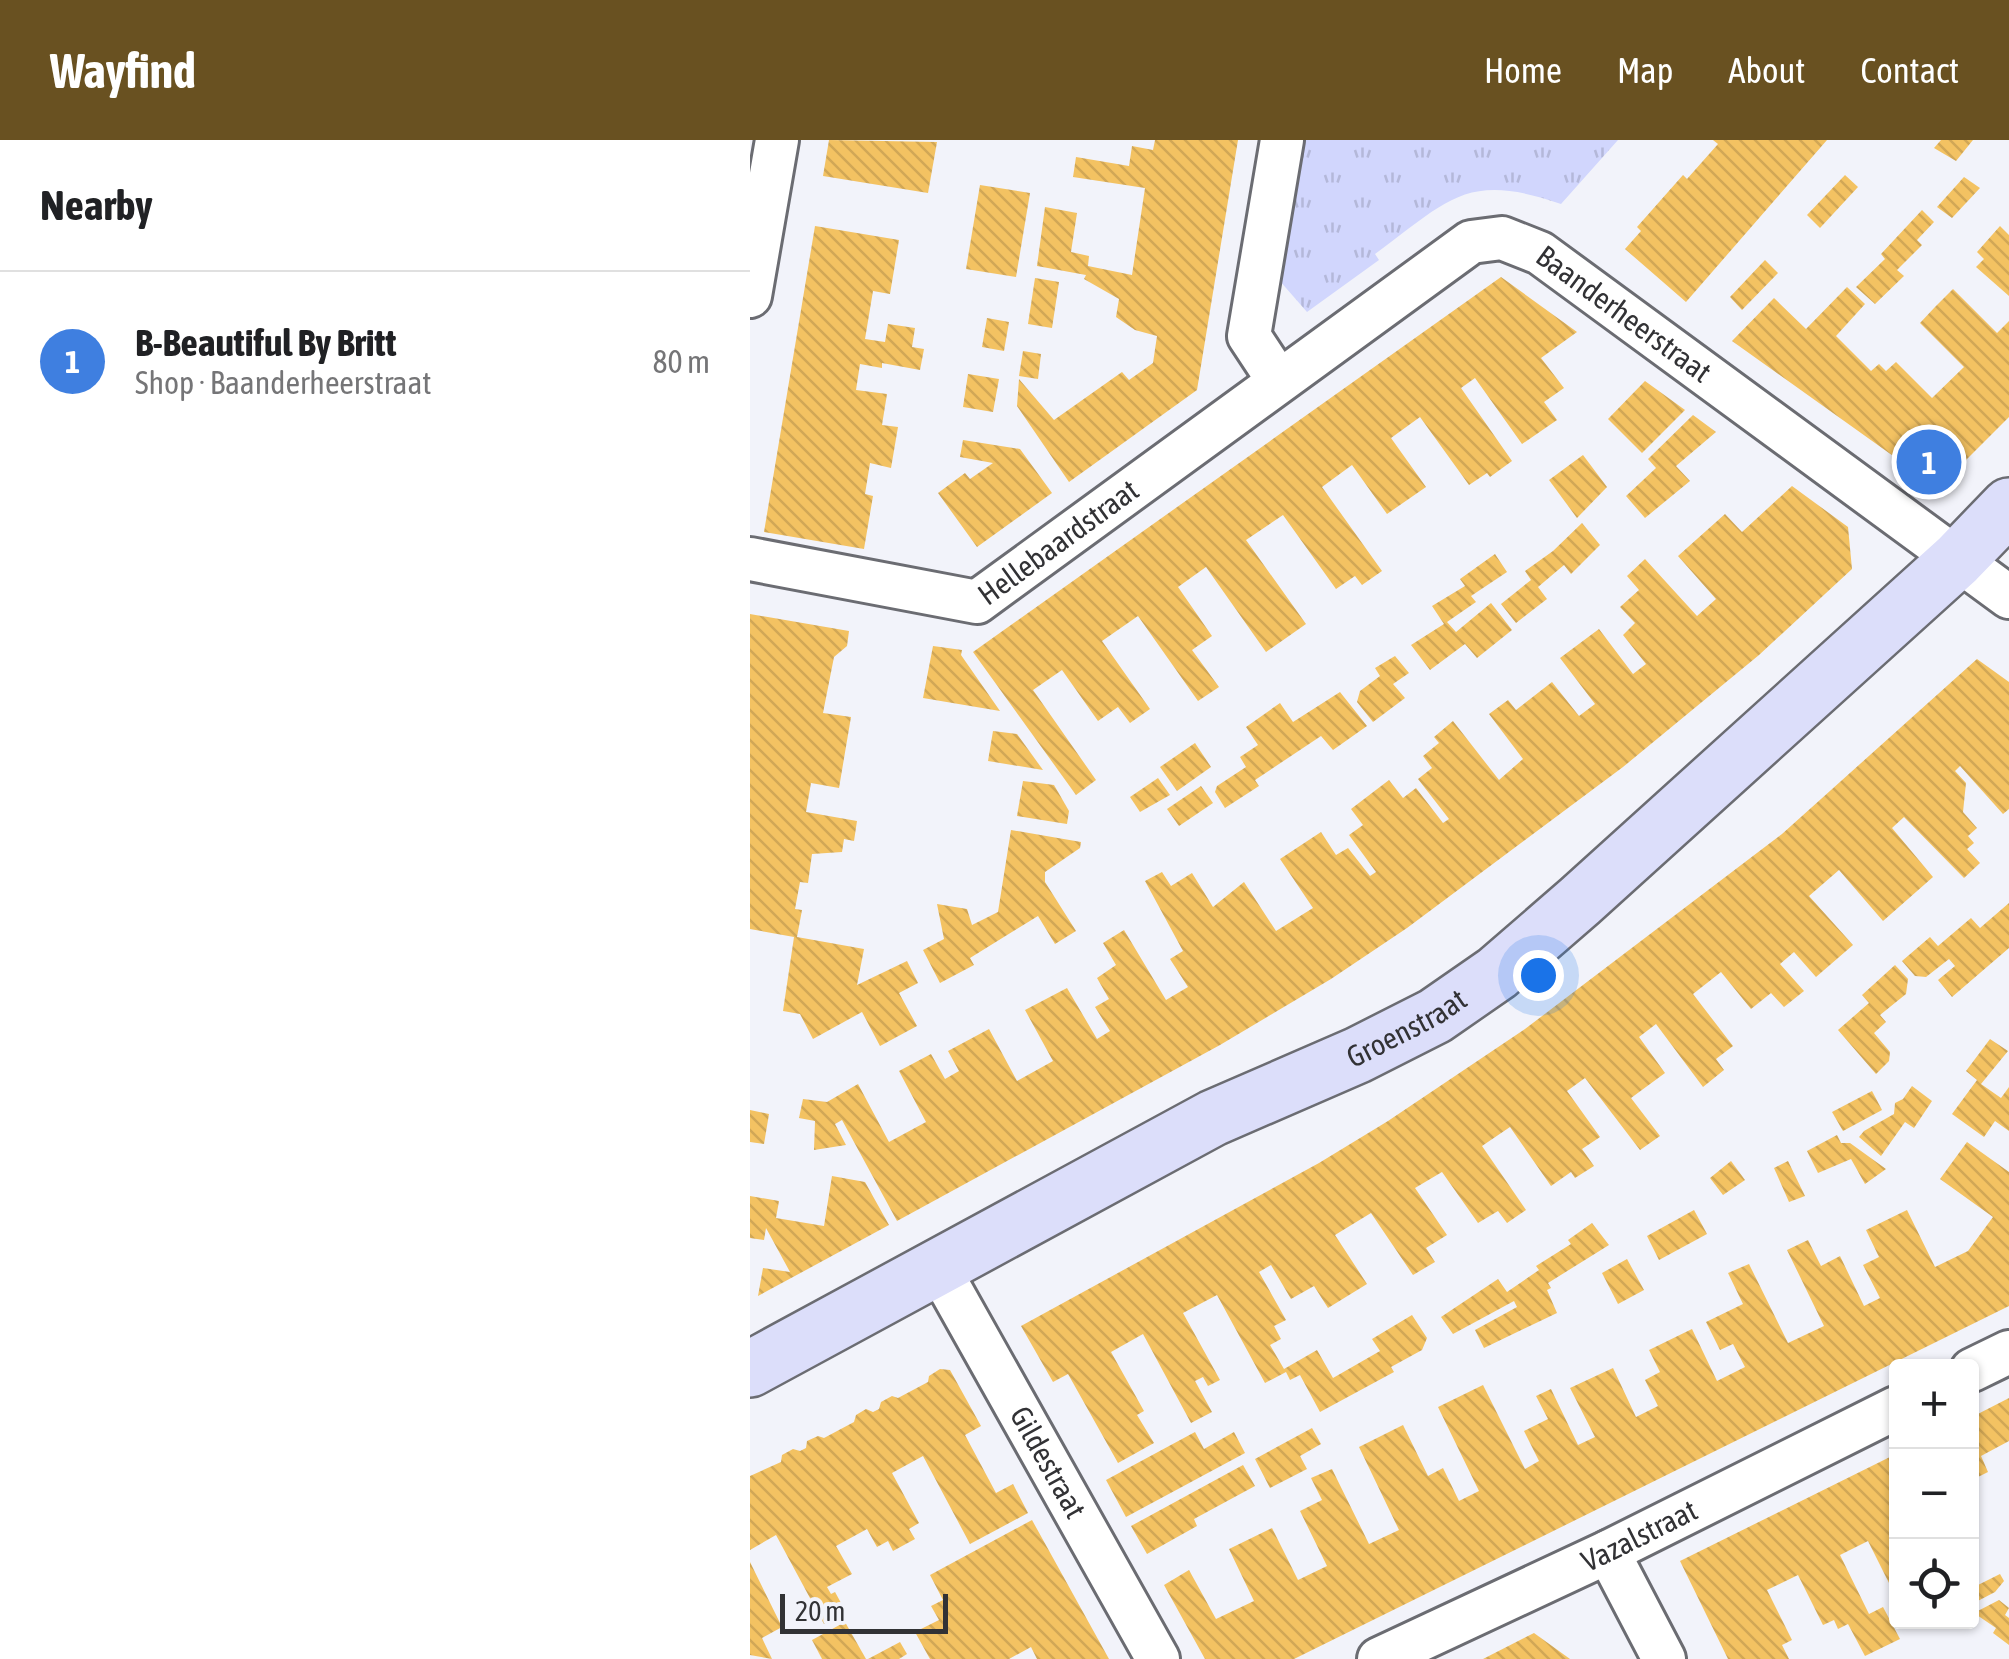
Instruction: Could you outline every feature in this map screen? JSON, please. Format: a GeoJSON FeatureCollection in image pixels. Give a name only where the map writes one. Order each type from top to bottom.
{"type":"FeatureCollection","features":[{"type":"Feature","properties":{"kind":"street"},"geometry":{"type":"LineString","coordinates":[[750,296],[777,140]]}},
{"type":"Feature","properties":{"kind":"street"},"geometry":{"type":"LineString","coordinates":[[1278,380],[1250,336],[1282,140]]}},
{"type":"Feature","properties":{"kind":"street","name":"Baanderheerstraat"},"geometry":{"type":"LineString","coordinates":[[1278,380],[1470,242],[1502,238],[1540,252],[2009,597]]}},
{"type":"Feature","properties":{"kind":"street","name":"Hellebaardstraat"},"geometry":{"type":"LineString","coordinates":[[750,559],[977,602],[1278,380]]}},
{"type":"Feature","properties":{"kind":"street","name":"Groenstraat"},"geometry":{"type":"LineString","coordinates":[[750,1369],[1212,1118],[1358,1055],[1435,1016],[1497,973],[1580,902],[1957,560],[2009,506]]}},
{"type":"Feature","properties":{"kind":"street","name":"Gildestraat"},"geometry":{"type":"LineString","coordinates":[[939,1269],[1158,1659]]}},
{"type":"Feature","properties":{"kind":"street"},"geometry":{"type":"LineString","coordinates":[[1979,1367],[2009,1352]]}},
{"type":"Feature","properties":{"kind":"street","name":"Vazalstraat"},"geometry":{"type":"LineString","coordinates":[[1379,1659],[1608,1552],[1889,1412]]}},
{"type":"Feature","properties":{"kind":"street"},"geometry":{"type":"LineString","coordinates":[[1608,1552],[1664,1659]]}},
{"type":"Feature","properties":{"kind":"green space"},"geometry":{"type":"Polygon","coordinates":[[[1303,140],[1618,140],[1561,204],[1502,190],[1460,196],[1375,254],[1379,260],[1307,312],[1279,280],[1303,140]]]}},
{"type":"Feature","properties":{"kind":"building"},"geometry":{"type":"Polygon","coordinates":[[[829,140],[937,142],[928,193],[823,176],[829,140]]]}},
{"type":"Feature","properties":{"kind":"building"},"geometry":{"type":"Polygon","coordinates":[[[1155,140],[1238,140],[1197,390],[1069,482],[1017,406],[1019,379],[1054,420],[1122,372],[1129,380],[1153,363],[1157,336],[1135,330],[1116,317],[1119,299],[1084,279],[1086,275],[1037,266],[1045,207],[1077,213],[1071,252],[1089,256],[1088,266],[1132,275],[1145,188],[1073,177],[1076,157],[1129,166],[1132,146],[1153,150],[1155,140]]]}},
{"type":"Feature","properties":{"kind":"building"},"geometry":{"type":"Polygon","coordinates":[[[1713,140],[1827,140],[1686,302],[1625,249],[1641,231],[1637,227],[1683,175],[1687,179],[1718,144],[1713,140]]]}},
{"type":"Feature","properties":{"kind":"building"},"geometry":{"type":"Polygon","coordinates":[[[1941,140],[1973,140],[1956,161],[1934,148],[1941,140]]]}},
{"type":"Feature","properties":{"kind":"building"},"geometry":{"type":"Polygon","coordinates":[[[1845,175],[1858,187],[1820,228],[1807,215],[1845,175]]]}},
{"type":"Feature","properties":{"kind":"building"},"geometry":{"type":"Polygon","coordinates":[[[1964,177],[1980,188],[1952,218],[1937,207],[1964,177]]]}},
{"type":"Feature","properties":{"kind":"building"},"geometry":{"type":"Polygon","coordinates":[[[980,185],[1030,193],[1016,277],[966,269],[980,185]]]}},
{"type":"Feature","properties":{"kind":"building"},"geometry":{"type":"Polygon","coordinates":[[[1922,210],[1934,222],[1917,240],[1922,245],[1897,270],[1904,276],[1875,304],[1856,287],[1885,259],[1881,254],[1922,210]]]}},
{"type":"Feature","properties":{"kind":"building"},"geometry":{"type":"Polygon","coordinates":[[[815,226],[899,240],[890,294],[873,291],[865,339],[885,342],[888,324],[915,328],[912,347],[924,349],[920,370],[882,363],[882,368],[860,364],[856,390],[887,394],[882,425],[898,427],[891,468],[870,463],[865,494],[873,496],[864,549],[764,532],[815,226]]]}},
{"type":"Feature","properties":{"kind":"building"},"geometry":{"type":"Polygon","coordinates":[[[2000,226],[2009,235],[2009,296],[1976,267],[1984,259],[1977,252],[2000,226]]]}},
{"type":"Feature","properties":{"kind":"building"},"geometry":{"type":"Polygon","coordinates":[[[1765,260],[1778,273],[1742,310],[1730,297],[1765,260]]]}},
{"type":"Feature","properties":{"kind":"building"},"geometry":{"type":"Polygon","coordinates":[[[1501,277],[1577,332],[1541,358],[1564,388],[1544,402],[1557,420],[1522,444],[1475,378],[1461,388],[1512,461],[1490,477],[1487,473],[1469,485],[1420,417],[1391,438],[1426,487],[1387,514],[1352,465],[1322,487],[1382,571],[1362,585],[1355,576],[1336,589],[1283,515],[1246,540],[1306,624],[1266,652],[1206,567],[1178,587],[1212,636],[1192,650],[1219,687],[1198,701],[1138,616],[1102,641],[1150,709],[1130,723],[1118,707],[1098,721],[1062,670],[1033,690],[1096,780],[1076,795],[973,652],[1501,277]]]}},
{"type":"Feature","properties":{"kind":"building"},"geometry":{"type":"Polygon","coordinates":[[[1035,278],[1059,282],[1052,328],[1028,324],[1035,278]]]}},
{"type":"Feature","properties":{"kind":"building"},"geometry":{"type":"Polygon","coordinates":[[[1847,287],[1865,304],[1836,336],[1871,371],[1879,364],[1886,371],[1896,362],[1932,398],[1964,367],[1920,323],[1953,289],[1997,333],[2009,321],[2009,417],[1938,488],[1732,341],[1774,298],[1806,329],[1847,287]]]}},
{"type":"Feature","properties":{"kind":"building"},"geometry":{"type":"Polygon","coordinates":[[[987,318],[1009,322],[1004,351],[982,347],[987,318]]]}},
{"type":"Feature","properties":{"kind":"building"},"geometry":{"type":"Polygon","coordinates":[[[1023,351],[1041,354],[1038,379],[1019,376],[1023,351]]]}},
{"type":"Feature","properties":{"kind":"building"},"geometry":{"type":"Polygon","coordinates":[[[968,374],[999,379],[993,412],[963,407],[968,374]]]}},
{"type":"Feature","properties":{"kind":"building"},"geometry":{"type":"Polygon","coordinates":[[[1645,381],[1685,410],[1642,453],[1608,419],[1645,381]]]}},
{"type":"Feature","properties":{"kind":"building"},"geometry":{"type":"Polygon","coordinates":[[[1693,415],[1716,432],[1676,466],[1690,481],[1645,518],[1626,496],[1656,468],[1648,459],[1693,415]]]}},
{"type":"Feature","properties":{"kind":"building"},"geometry":{"type":"Polygon","coordinates":[[[963,440],[1020,449],[1052,493],[977,547],[938,493],[965,473],[970,479],[993,463],[960,457],[963,440]]]}},
{"type":"Feature","properties":{"kind":"building"},"geometry":{"type":"Polygon","coordinates":[[[1583,455],[1607,487],[1577,518],[1549,480],[1583,455]]]}},
{"type":"Feature","properties":{"kind":"building"},"geometry":{"type":"Polygon","coordinates":[[[1792,486],[1848,527],[1852,569],[1759,655],[1623,767],[1407,928],[1220,1045],[897,1221],[842,1120],[835,1124],[846,1145],[814,1150],[815,1121],[799,1118],[803,1099],[827,1102],[858,1084],[889,1142],[926,1122],[899,1071],[931,1054],[945,1079],[959,1071],[948,1051],[989,1029],[1017,1081],[1053,1061],[1025,1010],[1067,988],[1097,1039],[1110,1031],[1095,1007],[1109,999],[1097,978],[1116,965],[1103,943],[1124,930],[1166,1000],[1188,987],[1170,959],[1183,951],[1145,881],[1162,872],[1171,886],[1192,873],[1213,907],[1244,882],[1276,931],[1313,908],[1280,859],[1321,832],[1336,855],[1348,848],[1370,876],[1376,872],[1349,835],[1363,825],[1351,809],[1389,780],[1403,798],[1416,788],[1443,823],[1449,819],[1418,779],[1432,768],[1423,756],[1439,743],[1434,737],[1453,721],[1499,780],[1523,759],[1489,714],[1508,700],[1516,710],[1552,682],[1579,716],[1595,704],[1560,658],[1599,629],[1633,674],[1646,664],[1623,635],[1635,623],[1620,607],[1639,590],[1627,576],[1645,559],[1697,616],[1716,599],[1678,556],[1725,514],[1742,532],[1792,486]]]}},
{"type":"Feature","properties":{"kind":"building"},"geometry":{"type":"Polygon","coordinates":[[[1582,523],[1600,545],[1571,574],[1564,565],[1538,587],[1547,599],[1516,623],[1501,604],[1531,580],[1525,571],[1582,523]]]}},
{"type":"Feature","properties":{"kind":"building"},"geometry":{"type":"Polygon","coordinates":[[[1495,554],[1507,572],[1471,596],[1476,602],[1447,622],[1456,632],[1491,603],[1512,630],[1477,658],[1465,644],[1430,670],[1411,645],[1444,624],[1432,606],[1465,586],[1460,579],[1495,554]]]}},
{"type":"Feature","properties":{"kind":"building"},"geometry":{"type":"Polygon","coordinates":[[[750,614],[849,631],[847,646],[834,657],[823,713],[851,717],[839,788],[811,783],[806,812],[857,821],[854,841],[844,839],[842,852],[812,854],[808,883],[800,882],[795,909],[802,910],[797,937],[864,949],[857,985],[907,961],[918,983],[899,993],[917,1026],[880,1046],[862,1012],[813,1039],[800,1014],[783,1011],[794,937],[750,929],[750,614]]]}},
{"type":"Feature","properties":{"kind":"building"},"geometry":{"type":"Polygon","coordinates":[[[933,646],[962,650],[961,655],[1000,711],[923,698],[933,646]]]}},
{"type":"Feature","properties":{"kind":"building"},"geometry":{"type":"Polygon","coordinates":[[[1395,656],[1409,673],[1393,684],[1405,698],[1373,722],[1357,702],[1360,691],[1380,676],[1375,668],[1395,656]]]}},
{"type":"Feature","properties":{"kind":"building"},"geometry":{"type":"Polygon","coordinates":[[[1977,659],[2009,682],[2009,809],[2003,814],[1960,766],[1955,771],[1966,783],[1963,812],[1977,828],[1968,836],[1974,843],[1967,849],[1980,863],[1964,878],[1904,817],[1892,828],[1933,877],[1883,921],[1839,870],[1809,896],[1853,945],[1816,977],[1794,952],[1780,964],[1804,991],[1784,1007],[1771,993],[1751,1009],[1721,972],[1693,994],[1733,1046],[1716,1059],[1724,1070],[1703,1087],[1656,1024],[1639,1037],[1665,1073],[1631,1098],[1660,1136],[1640,1150],[1585,1078],[1567,1091],[1600,1137],[1582,1149],[1594,1166],[1575,1178],[1571,1172],[1551,1186],[1510,1127],[1482,1146],[1526,1210],[1507,1223],[1498,1211],[1478,1223],[1442,1172],[1415,1188],[1447,1235],[1426,1248],[1435,1262],[1413,1275],[1371,1213],[1335,1235],[1367,1284],[1328,1308],[1314,1286],[1291,1299],[1271,1265],[1259,1272],[1286,1320],[1274,1326],[1281,1339],[1270,1345],[1284,1369],[1317,1350],[1333,1378],[1380,1351],[1372,1339],[1412,1315],[1427,1338],[1422,1350],[1391,1367],[1394,1372],[1320,1412],[1300,1375],[1290,1380],[1286,1372],[1265,1383],[1217,1295],[1183,1313],[1220,1380],[1208,1386],[1203,1377],[1195,1381],[1212,1412],[1191,1423],[1143,1334],[1111,1352],[1144,1411],[1137,1415],[1154,1443],[1118,1463],[1068,1374],[1053,1382],[1021,1326],[1319,1163],[1525,1029],[1782,834],[1977,659]]]}},
{"type":"Feature","properties":{"kind":"building"},"geometry":{"type":"Polygon","coordinates":[[[1340,692],[1367,726],[1333,750],[1321,736],[1255,780],[1259,786],[1225,808],[1215,792],[1217,786],[1246,767],[1240,757],[1258,745],[1246,727],[1280,703],[1293,722],[1340,692]]]}},
{"type":"Feature","properties":{"kind":"building"},"geometry":{"type":"Polygon","coordinates":[[[993,731],[1017,734],[1043,770],[988,761],[993,731]]]}},
{"type":"Feature","properties":{"kind":"building"},"geometry":{"type":"Polygon","coordinates":[[[1195,743],[1211,767],[1177,791],[1160,767],[1195,743]]]}},
{"type":"Feature","properties":{"kind":"building"},"geometry":{"type":"Polygon","coordinates":[[[1158,778],[1170,795],[1140,812],[1130,797],[1158,778]]]}},
{"type":"Feature","properties":{"kind":"building"},"geometry":{"type":"Polygon","coordinates":[[[1023,781],[1054,785],[1069,811],[1067,824],[1017,816],[1023,781]]]}},
{"type":"Feature","properties":{"kind":"building"},"geometry":{"type":"Polygon","coordinates":[[[1201,786],[1213,803],[1179,826],[1167,809],[1201,786]]]}},
{"type":"Feature","properties":{"kind":"building"},"geometry":{"type":"Polygon","coordinates":[[[1011,830],[1081,842],[1080,848],[1045,872],[1045,882],[1076,931],[1055,944],[1038,916],[970,958],[974,965],[940,983],[923,950],[944,939],[937,904],[967,909],[972,925],[998,912],[1011,830]]]}},
{"type":"Feature","properties":{"kind":"building"},"geometry":{"type":"Polygon","coordinates":[[[2009,903],[2009,948],[1952,997],[1938,980],[1955,966],[1949,959],[1926,977],[1915,976],[1902,961],[1930,937],[1938,946],[1971,918],[1980,928],[2009,903]]]}},
{"type":"Feature","properties":{"kind":"building"},"geometry":{"type":"Polygon","coordinates":[[[1895,965],[1908,979],[1906,994],[1880,1015],[1886,1022],[1874,1033],[1890,1052],[1889,1061],[1876,1074],[1838,1030],[1869,1003],[1862,995],[1895,965]]]}},
{"type":"Feature","properties":{"kind":"building"},"geometry":{"type":"Polygon","coordinates":[[[1990,1039],[2008,1051],[1981,1084],[2001,1098],[2009,1087],[2009,1131],[1995,1121],[1984,1137],[1952,1114],[1977,1080],[1966,1071],[1990,1039]]]}},
{"type":"Feature","properties":{"kind":"building"},"geometry":{"type":"Polygon","coordinates":[[[1912,1086],[1932,1101],[1914,1128],[1905,1122],[1881,1156],[1859,1137],[1894,1114],[1895,1103],[1912,1086]]]}},
{"type":"Feature","properties":{"kind":"building"},"geometry":{"type":"Polygon","coordinates":[[[1872,1091],[1882,1110],[1843,1131],[1832,1112],[1872,1091]]]}},
{"type":"Feature","properties":{"kind":"building"},"geometry":{"type":"Polygon","coordinates":[[[750,1110],[769,1114],[764,1144],[750,1142],[750,1110]]]}},
{"type":"Feature","properties":{"kind":"building"},"geometry":{"type":"Polygon","coordinates":[[[1837,1135],[1841,1143],[1850,1143],[1886,1169],[1865,1184],[1851,1159],[1818,1173],[1807,1151],[1837,1135]]]}},
{"type":"Feature","properties":{"kind":"building"},"geometry":{"type":"Polygon","coordinates":[[[1967,1142],[2009,1172],[2009,1306],[1902,1359],[1889,1359],[1889,1365],[1294,1659],[1205,1659],[1164,1585],[1189,1570],[1216,1619],[1254,1601],[1229,1549],[1272,1528],[1298,1580],[1327,1566],[1300,1511],[1322,1500],[1311,1478],[1332,1469],[1369,1544],[1399,1530],[1359,1447],[1403,1425],[1428,1476],[1443,1468],[1459,1501],[1479,1491],[1438,1407],[1483,1385],[1525,1469],[1539,1461],[1524,1431],[1548,1419],[1536,1396],[1551,1389],[1578,1445],[1595,1437],[1570,1388],[1613,1368],[1636,1417],[1658,1406],[1645,1380],[1660,1372],[1649,1350],[1692,1329],[1717,1381],[1745,1367],[1733,1344],[1720,1350],[1706,1322],[1743,1304],[1728,1273],[1749,1264],[1788,1343],[1824,1326],[1787,1250],[1808,1240],[1821,1266],[1840,1256],[1864,1306],[1880,1298],[1863,1265],[1879,1257],[1866,1230],[1907,1210],[1935,1267],[1968,1251],[1993,1217],[1940,1179],[1967,1142]]]}},
{"type":"Feature","properties":{"kind":"building"},"geometry":{"type":"Polygon","coordinates":[[[1731,1161],[1745,1180],[1723,1195],[1710,1178],[1731,1161]]]}},
{"type":"Feature","properties":{"kind":"building"},"geometry":{"type":"Polygon","coordinates":[[[1788,1161],[1805,1196],[1789,1202],[1774,1168],[1788,1161]]]}},
{"type":"Feature","properties":{"kind":"building"},"geometry":{"type":"Polygon","coordinates":[[[832,1176],[865,1182],[889,1225],[758,1296],[763,1268],[790,1272],[766,1228],[764,1240],[750,1238],[750,1196],[779,1201],[776,1218],[824,1226],[832,1176]]]}},
{"type":"Feature","properties":{"kind":"building"},"geometry":{"type":"Polygon","coordinates":[[[1694,1210],[1707,1234],[1659,1260],[1647,1236],[1694,1210]]]}},
{"type":"Feature","properties":{"kind":"building"},"geometry":{"type":"Polygon","coordinates":[[[1592,1223],[1609,1245],[1548,1283],[1557,1313],[1484,1348],[1475,1330],[1517,1307],[1514,1301],[1453,1334],[1441,1317],[1498,1279],[1507,1292],[1539,1270],[1536,1266],[1571,1244],[1568,1240],[1592,1223]]]}},
{"type":"Feature","properties":{"kind":"building"},"geometry":{"type":"Polygon","coordinates":[[[1627,1259],[1644,1290],[1618,1304],[1602,1273],[1627,1259]]]}},
{"type":"Feature","properties":{"kind":"building"},"geometry":{"type":"Polygon","coordinates":[[[940,1369],[950,1370],[981,1426],[965,1435],[996,1493],[1013,1484],[1028,1513],[970,1544],[923,1456],[892,1473],[919,1523],[909,1529],[915,1539],[893,1551],[888,1541],[877,1547],[867,1529],[836,1546],[852,1574],[827,1587],[831,1594],[835,1592],[846,1612],[824,1624],[776,1535],[750,1550],[750,1476],[781,1462],[782,1455],[793,1449],[806,1448],[807,1441],[818,1436],[824,1438],[854,1422],[856,1415],[866,1409],[873,1412],[892,1396],[898,1398],[928,1382],[929,1376],[940,1369]]]}},
{"type":"Feature","properties":{"kind":"building"},"geometry":{"type":"Polygon","coordinates":[[[2009,1398],[2009,1441],[1981,1456],[1988,1472],[1979,1476],[1979,1449],[1979,1413],[2009,1398]]]}},
{"type":"Feature","properties":{"kind":"building"},"geometry":{"type":"Polygon","coordinates":[[[1312,1428],[1321,1444],[1300,1456],[1307,1469],[1270,1488],[1255,1459],[1312,1428]]]}},
{"type":"Feature","properties":{"kind":"building"},"geometry":{"type":"Polygon","coordinates":[[[1195,1432],[1204,1449],[1234,1432],[1245,1453],[1126,1517],[1106,1480],[1195,1432]]]}},
{"type":"Feature","properties":{"kind":"building"},"geometry":{"type":"Polygon","coordinates":[[[1889,1457],[1889,1583],[1868,1541],[1840,1555],[1869,1614],[1883,1607],[1889,1629],[1895,1629],[1900,1639],[1865,1656],[1848,1624],[1838,1629],[1834,1620],[1823,1625],[1798,1575],[1767,1590],[1792,1640],[1782,1645],[1789,1659],[1728,1659],[1680,1561],[1889,1457]]]}},
{"type":"Feature","properties":{"kind":"building"},"geometry":{"type":"Polygon","coordinates":[[[1243,1465],[1255,1486],[1194,1519],[1197,1526],[1147,1554],[1131,1526],[1243,1465]]]}},
{"type":"Feature","properties":{"kind":"building"},"geometry":{"type":"Polygon","coordinates":[[[1032,1520],[1109,1659],[1037,1659],[1031,1647],[1009,1659],[930,1659],[915,1632],[939,1620],[931,1606],[943,1600],[930,1575],[1032,1520]]]}},
{"type":"Feature","properties":{"kind":"building"},"geometry":{"type":"Polygon","coordinates":[[[750,1562],[782,1627],[762,1638],[772,1659],[750,1655],[750,1562]]]}},
{"type":"Feature","properties":{"kind":"building"},"geometry":{"type":"Polygon","coordinates":[[[2000,1574],[2004,1581],[1995,1592],[1979,1600],[1979,1584],[2000,1574]]]}},
{"type":"Feature","properties":{"kind":"building"},"geometry":{"type":"Polygon","coordinates":[[[1999,1600],[2009,1608],[2005,1615],[2009,1618],[2009,1645],[1993,1633],[1996,1628],[1979,1616],[1979,1610],[1999,1600]]]}},
{"type":"Feature","properties":{"kind":"building"},"geometry":{"type":"Polygon","coordinates":[[[845,1622],[866,1659],[822,1659],[812,1640],[845,1622]]]}},
{"type":"Feature","properties":{"kind":"building"},"geometry":{"type":"Polygon","coordinates":[[[1534,1633],[1570,1659],[1483,1659],[1534,1633]]]}},
{"type":"Feature","properties":{"kind":"building"},"geometry":{"type":"Polygon","coordinates":[[[900,1642],[907,1654],[899,1659],[868,1659],[900,1642]]]}},
{"type":"Feature","properties":{"kind":"place","name":"B-Beautiful By Britt"},"geometry":{"type":"Point","coordinates":[1929,462]}}]}
